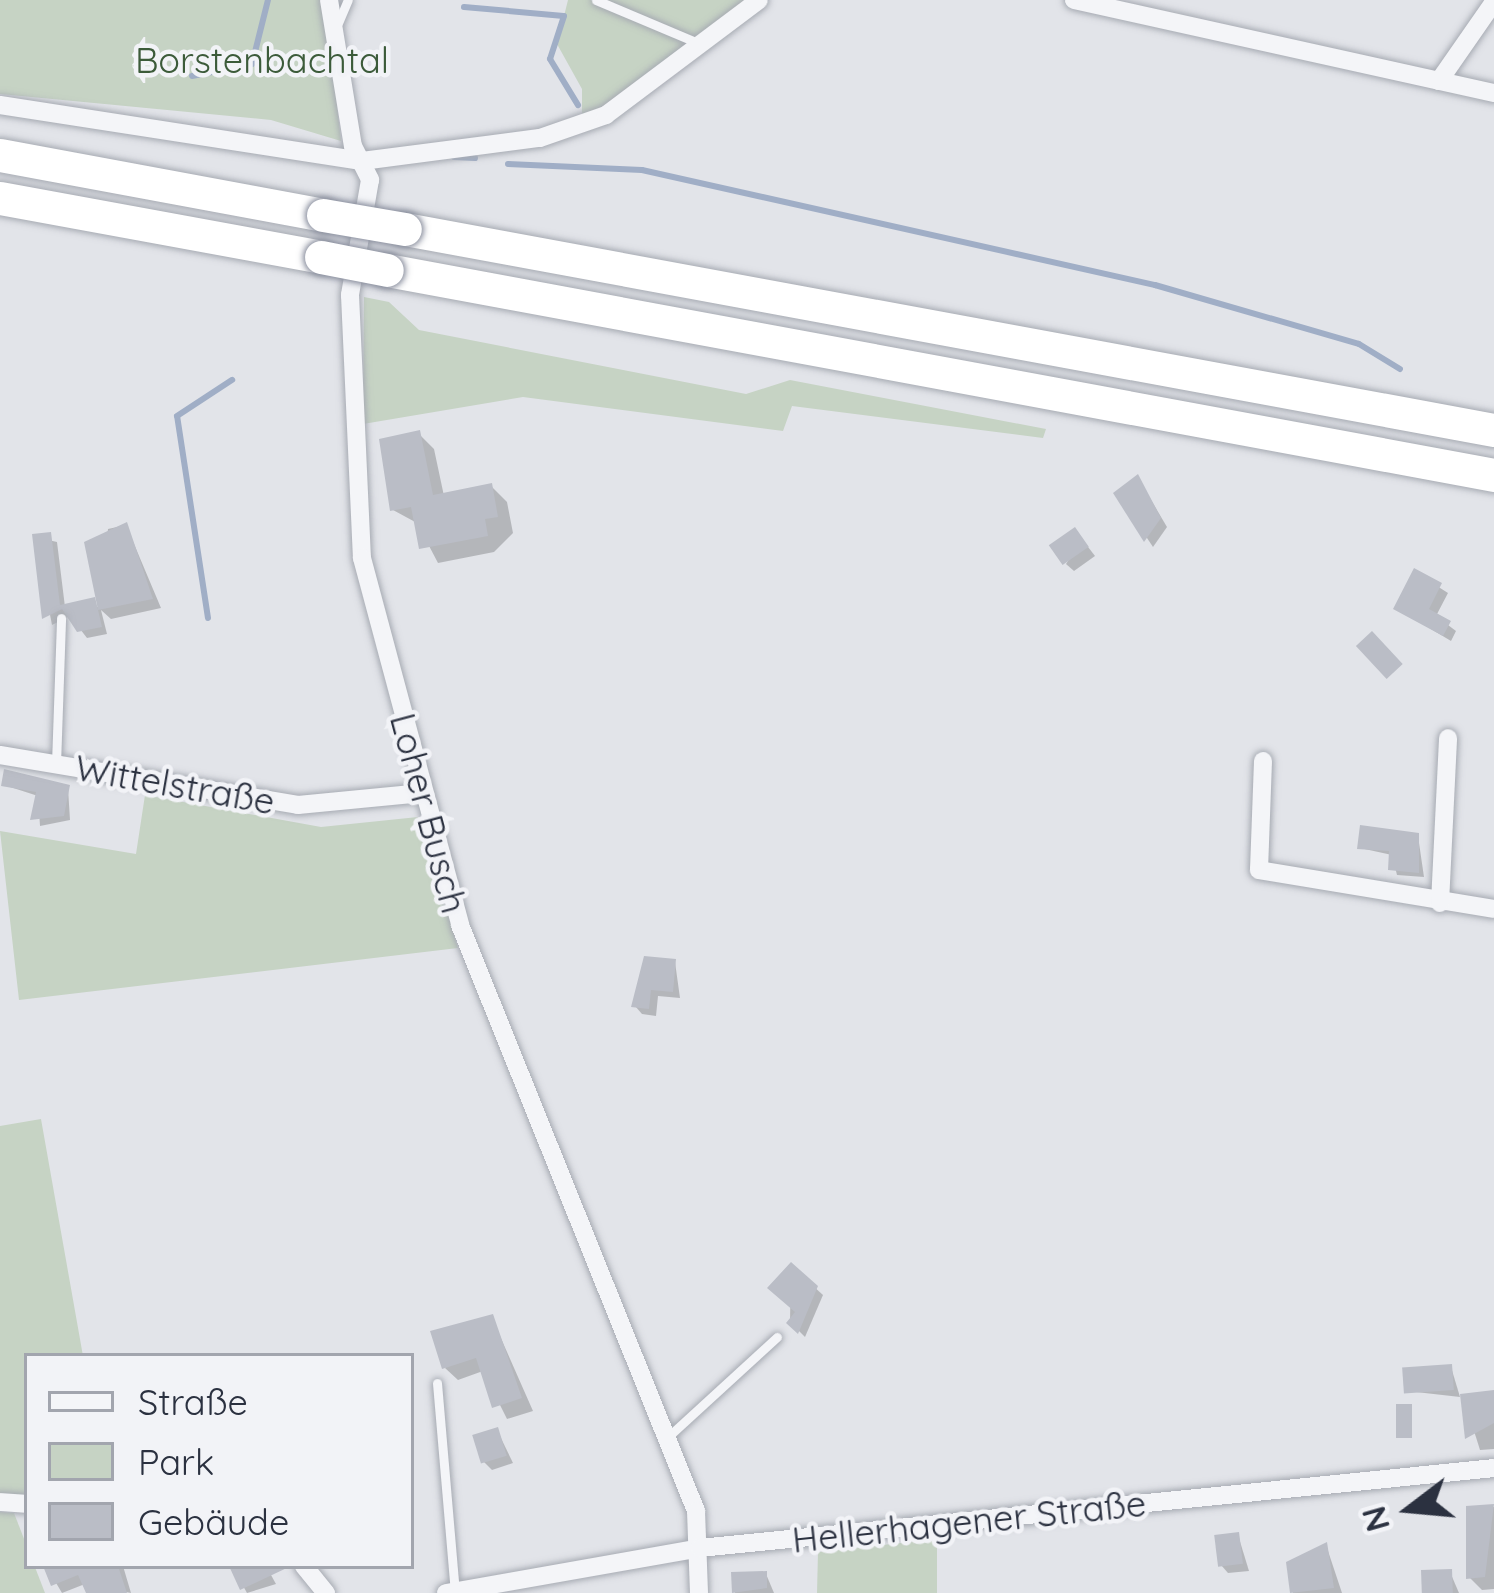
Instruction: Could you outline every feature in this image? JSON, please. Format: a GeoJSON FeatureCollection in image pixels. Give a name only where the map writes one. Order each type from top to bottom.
{"type":"FeatureCollection","features":[{"type":"Feature","properties":{"kind":"highway"},"geometry":{"type":"LineString","coordinates":[[0,155],[1494,430]]}},
{"type":"Feature","properties":{"kind":"highway"},"geometry":{"type":"LineString","coordinates":[[0,198],[1494,475]]}},
{"type":"Feature","properties":{"kind":"street","name":"Loher Busch"},"geometry":{"type":"LineString","coordinates":[[329,0],[370,180],[350,296],[355,506],[422,793],[476,966],[670,1435],[700,1549],[699,1593]]}},
{"type":"Feature","properties":{"kind":"street"},"geometry":{"type":"LineString","coordinates":[[0,105],[362,160],[576,132],[759,0]]}},
{"type":"Feature","properties":{"kind":"street"},"geometry":{"type":"LineString","coordinates":[[1074,0],[1494,94]]}},
{"type":"Feature","properties":{"kind":"street"},"geometry":{"type":"LineString","coordinates":[[1439,81],[1494,2]]}},
{"type":"Feature","properties":{"kind":"street"},"geometry":{"type":"LineString","coordinates":[[1440,903],[1448,738]]}},
{"type":"Feature","properties":{"kind":"street","name":"Wittelstraße"},"geometry":{"type":"LineString","coordinates":[[0,755],[298,805],[422,793]]}},
{"type":"Feature","properties":{"kind":"street"},"geometry":{"type":"LineString","coordinates":[[1263,761],[1259,870],[1494,909]]}},
{"type":"Feature","properties":{"kind":"street","name":"Hellerhagener Straße"},"geometry":{"type":"LineString","coordinates":[[450,1592],[700,1549],[1494,1468]]}},
{"type":"Feature","properties":{"kind":"street"},"geometry":{"type":"LineString","coordinates":[[306,1569],[326,1593]]}},
{"type":"Feature","properties":{"kind":"lane"},"geometry":{"type":"LineString","coordinates":[[334,34],[348,0]]}},
{"type":"Feature","properties":{"kind":"lane"},"geometry":{"type":"LineString","coordinates":[[596,0],[700,44]]}},
{"type":"Feature","properties":{"kind":"lane"},"geometry":{"type":"LineString","coordinates":[[56,764],[61,618]]}},
{"type":"Feature","properties":{"kind":"lane"},"geometry":{"type":"LineString","coordinates":[[670,1435],[777,1337]]}},
{"type":"Feature","properties":{"kind":"lane"},"geometry":{"type":"LineString","coordinates":[[437,1383],[450,1592]]}},
{"type":"Feature","properties":{"kind":"green space","name":"Borstenbachtal"},"geometry":{"type":"Polygon","coordinates":[[[0,0],[325,0],[341,141],[271,120],[0,94],[0,0]]]}},
{"type":"Feature","properties":{"kind":"green space"},"geometry":{"type":"Polygon","coordinates":[[[568,0],[767,0],[582,125],[582,89],[557,44],[568,0]]]}},
{"type":"Feature","properties":{"kind":"green space"},"geometry":{"type":"Polygon","coordinates":[[[364,297],[389,302],[419,330],[746,394],[790,380],[1046,429],[1043,438],[792,406],[783,431],[523,397],[363,424],[364,297]]]}},
{"type":"Feature","properties":{"kind":"green space"},"geometry":{"type":"Polygon","coordinates":[[[145,795],[321,827],[418,817],[458,948],[19,1000],[0,831],[136,854],[145,795]]]}},
{"type":"Feature","properties":{"kind":"green space"},"geometry":{"type":"Polygon","coordinates":[[[41,1119],[82,1353],[24,1353],[24,1497],[0,1494],[0,1126],[41,1119]]]}},
{"type":"Feature","properties":{"kind":"green space"},"geometry":{"type":"Polygon","coordinates":[[[0,1512],[14,1513],[24,1539],[24,1569],[36,1569],[45,1593],[0,1593],[0,1512]]]}},
{"type":"Feature","properties":{"kind":"green space"},"geometry":{"type":"Polygon","coordinates":[[[937,1539],[937,1593],[817,1593],[818,1552],[937,1539]]]}},
{"type":"Feature","properties":{"kind":"building"},"geometry":{"type":"Polygon","coordinates":[[[420,430],[433,495],[492,483],[498,517],[485,519],[488,536],[419,549],[411,507],[390,511],[379,439],[420,430]]]}},
{"type":"Feature","properties":{"kind":"building"},"geometry":{"type":"Polygon","coordinates":[[[1138,474],[1161,518],[1144,542],[1113,493],[1138,474]]]}},
{"type":"Feature","properties":{"kind":"building"},"geometry":{"type":"Polygon","coordinates":[[[127,522],[153,599],[98,610],[84,542],[127,522]]]}},
{"type":"Feature","properties":{"kind":"building"},"geometry":{"type":"Polygon","coordinates":[[[1075,527],[1089,547],[1063,565],[1049,545],[1075,527]]]}},
{"type":"Feature","properties":{"kind":"building"},"geometry":{"type":"Polygon","coordinates":[[[51,532],[60,605],[95,597],[102,627],[77,632],[62,609],[42,619],[32,534],[51,532]]]}},
{"type":"Feature","properties":{"kind":"building"},"geometry":{"type":"Polygon","coordinates":[[[1414,568],[1442,583],[1429,609],[1451,621],[1443,636],[1393,609],[1414,568]]]}},
{"type":"Feature","properties":{"kind":"building"},"geometry":{"type":"Polygon","coordinates":[[[1372,631],[1403,664],[1387,679],[1356,646],[1372,631]]]}},
{"type":"Feature","properties":{"kind":"building"},"geometry":{"type":"Polygon","coordinates":[[[4,769],[70,785],[64,816],[30,820],[36,792],[1,786],[4,769]]]}},
{"type":"Feature","properties":{"kind":"building"},"geometry":{"type":"Polygon","coordinates":[[[1360,825],[1419,833],[1419,873],[1388,870],[1389,851],[1357,849],[1360,825]]]}},
{"type":"Feature","properties":{"kind":"building"},"geometry":{"type":"Polygon","coordinates":[[[644,956],[676,959],[673,992],[651,990],[649,1009],[631,1007],[644,956]]]}},
{"type":"Feature","properties":{"kind":"building"},"geometry":{"type":"Polygon","coordinates":[[[791,1262],[818,1286],[798,1334],[786,1323],[795,1312],[767,1288],[791,1262]]]}},
{"type":"Feature","properties":{"kind":"building"},"geometry":{"type":"Polygon","coordinates":[[[493,1314],[522,1398],[492,1408],[476,1358],[442,1369],[430,1331],[493,1314]]]}},
{"type":"Feature","properties":{"kind":"building"},"geometry":{"type":"Polygon","coordinates":[[[1452,1364],[1454,1390],[1404,1393],[1402,1367],[1452,1364]]]}},
{"type":"Feature","properties":{"kind":"building"},"geometry":{"type":"Polygon","coordinates":[[[1494,1390],[1494,1423],[1465,1439],[1460,1394],[1494,1390]]]}},
{"type":"Feature","properties":{"kind":"building"},"geometry":{"type":"Polygon","coordinates":[[[1396,1404],[1412,1404],[1412,1438],[1396,1438],[1396,1404]]]}},
{"type":"Feature","properties":{"kind":"building"},"geometry":{"type":"Polygon","coordinates":[[[498,1427],[507,1456],[481,1464],[472,1435],[498,1427]]]}},
{"type":"Feature","properties":{"kind":"building"},"geometry":{"type":"Polygon","coordinates":[[[1494,1504],[1485,1577],[1466,1579],[1466,1506],[1494,1504]]]}},
{"type":"Feature","properties":{"kind":"building"},"geometry":{"type":"Polygon","coordinates":[[[1239,1532],[1243,1564],[1218,1567],[1214,1535],[1239,1532]]]}},
{"type":"Feature","properties":{"kind":"building"},"geometry":{"type":"Polygon","coordinates":[[[1327,1542],[1334,1588],[1290,1593],[1286,1562],[1327,1542]]]}},
{"type":"Feature","properties":{"kind":"building"},"geometry":{"type":"Polygon","coordinates":[[[44,1569],[119,1569],[127,1593],[86,1593],[78,1575],[51,1586],[44,1569]]]}},
{"type":"Feature","properties":{"kind":"building"},"geometry":{"type":"Polygon","coordinates":[[[230,1569],[285,1569],[240,1590],[230,1569]]]}},
{"type":"Feature","properties":{"kind":"building"},"geometry":{"type":"Polygon","coordinates":[[[1452,1569],[1453,1593],[1422,1593],[1421,1570],[1452,1569]]]}},
{"type":"Feature","properties":{"kind":"building"},"geometry":{"type":"Polygon","coordinates":[[[767,1571],[767,1588],[732,1593],[731,1572],[767,1571]]]}},
{"type":"Feature","properties":{"kind":"waterway"},"geometry":{"type":"LineString","coordinates":[[192,76],[252,64],[268,0]]}},
{"type":"Feature","properties":{"kind":"waterway"},"geometry":{"type":"LineString","coordinates":[[464,7],[564,16],[550,59],[578,105]]}},
{"type":"Feature","properties":{"kind":"waterway"},"geometry":{"type":"LineString","coordinates":[[454,157],[475,158]]}},
{"type":"Feature","properties":{"kind":"waterway"},"geometry":{"type":"LineString","coordinates":[[508,164],[642,170],[1155,285],[1359,344],[1400,369]]}},
{"type":"Feature","properties":{"kind":"waterway"},"geometry":{"type":"LineString","coordinates":[[208,618],[177,416],[232,380]]}}]}
